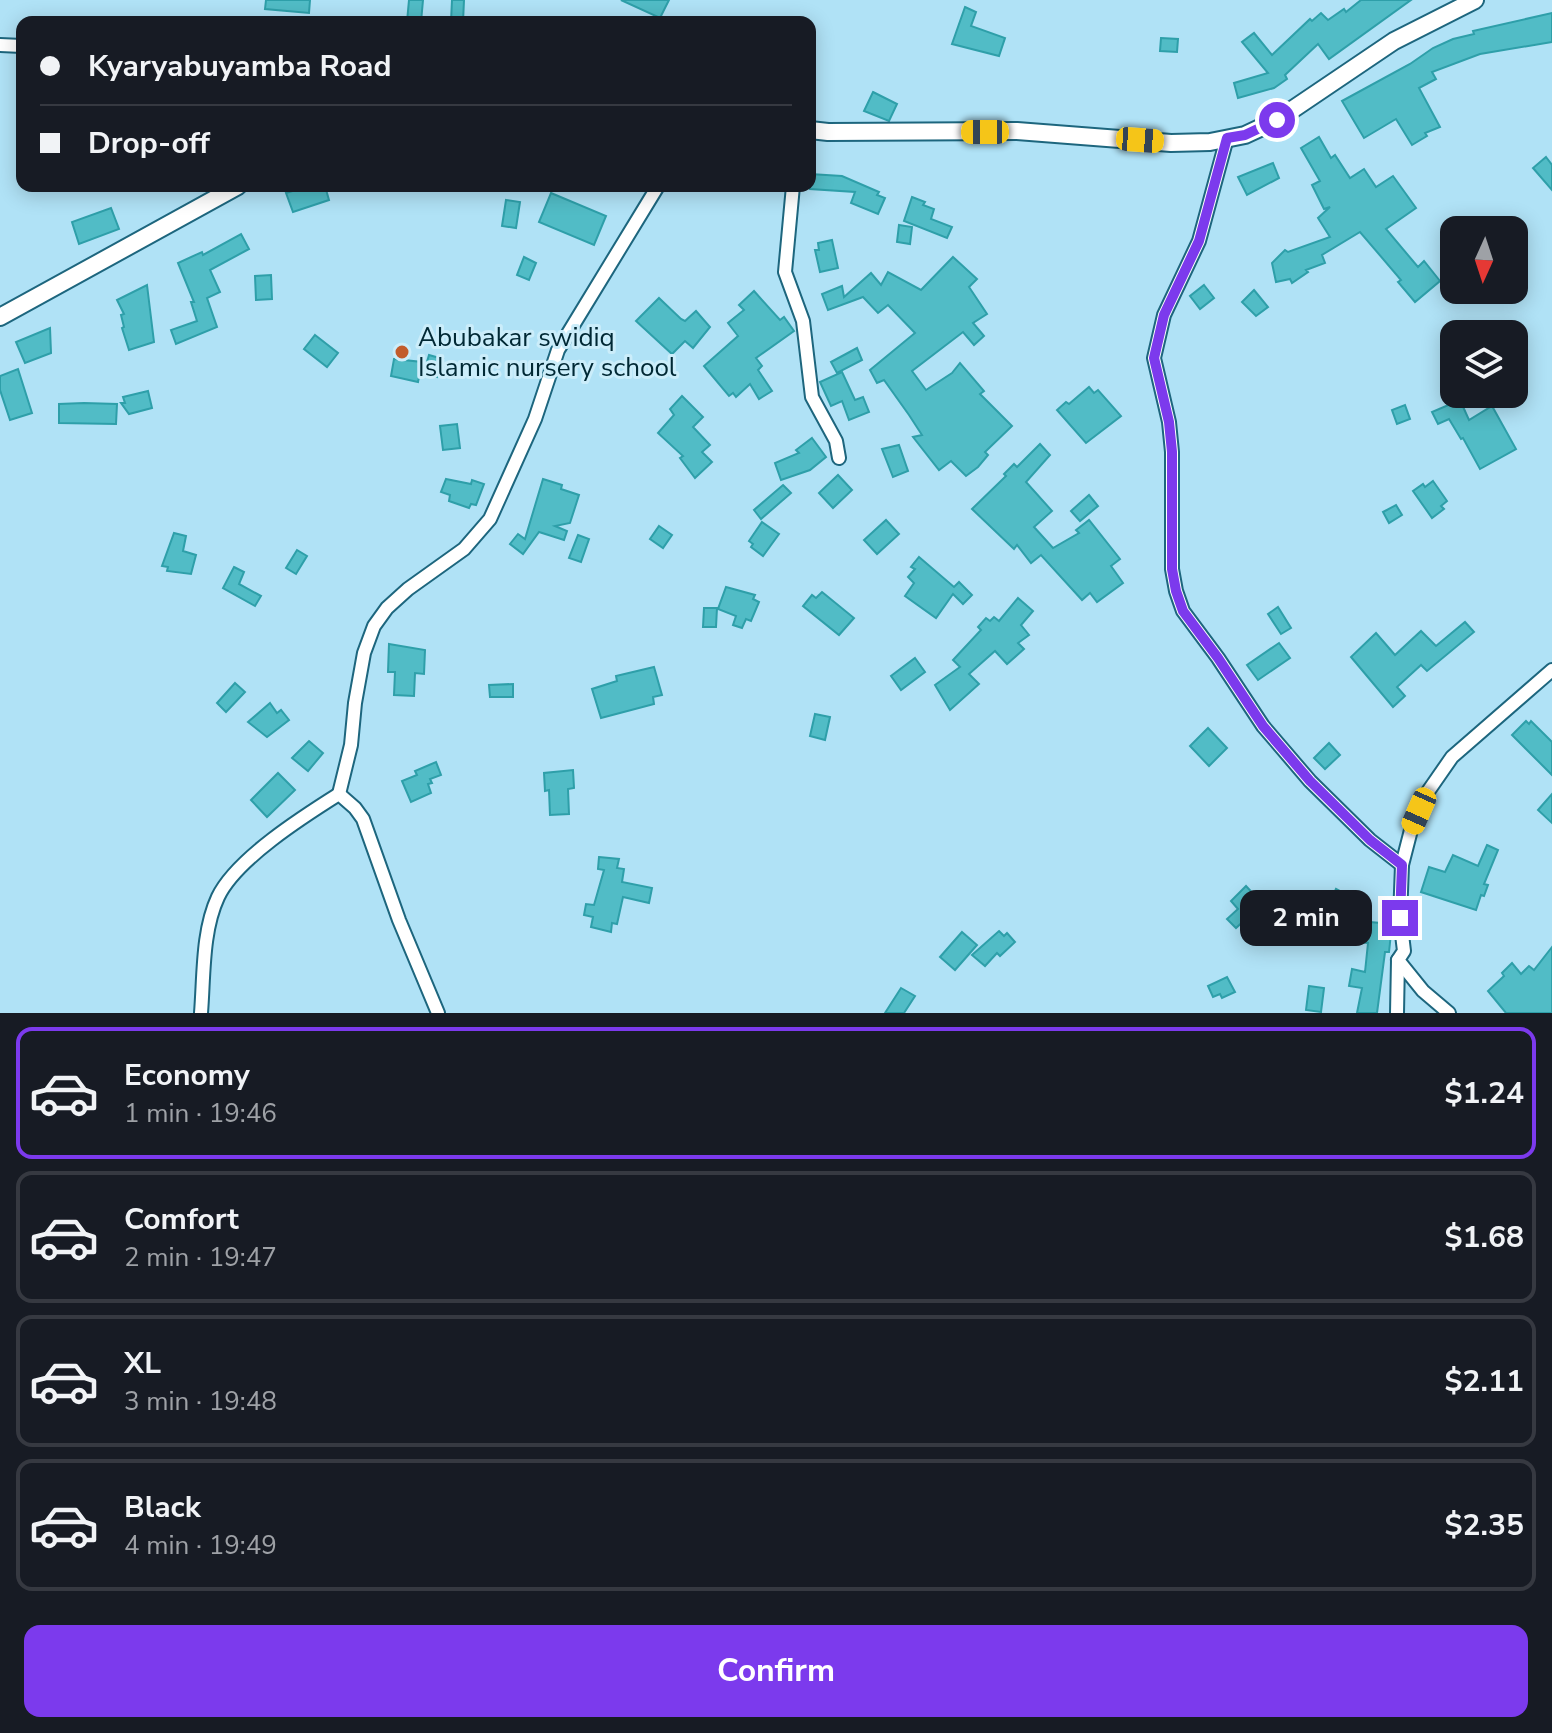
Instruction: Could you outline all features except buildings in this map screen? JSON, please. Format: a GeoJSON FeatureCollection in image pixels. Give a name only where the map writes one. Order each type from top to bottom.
{"type":"FeatureCollection","features":[{"type":"Feature","properties":{"kind":"street"},"geometry":{"type":"LineString","coordinates":[[816,131],[1017,131],[1171,143],[1245,135],[1277,120],[1394,41],[1475,0]]}},
{"type":"Feature","properties":{"kind":"street"},"geometry":{"type":"LineString","coordinates":[[1227,138],[1199,241],[1164,315],[1154,358],[1169,422],[1172,452],[1172,569],[1176,591],[1183,611],[1263,726],[1310,781],[1370,840],[1402,865]]}},
{"type":"Feature","properties":{"kind":"street"},"geometry":{"type":"LineString","coordinates":[[0,317],[227,192]]}},
{"type":"Feature","properties":{"kind":"street"},"geometry":{"type":"LineString","coordinates":[[201,1013],[205,956],[218,897],[232,876],[251,858],[304,816],[339,794],[351,745],[364,653],[374,626],[387,608],[408,589],[464,549],[490,519],[535,419],[558,350],[654,192]]}},
{"type":"Feature","properties":{"kind":"street"},"geometry":{"type":"LineString","coordinates":[[792,192],[785,272],[803,321],[812,397],[836,441],[839,458]]}},
{"type":"Feature","properties":{"kind":"street"},"geometry":{"type":"LineString","coordinates":[[1397,1013],[1398,960],[1404,951],[1400,918],[1402,865],[1411,830],[1427,793],[1452,757],[1552,670]]}},
{"type":"Feature","properties":{"kind":"street"},"geometry":{"type":"LineString","coordinates":[[339,794],[363,819],[399,920],[438,1013]]}},
{"type":"Feature","properties":{"kind":"street"},"geometry":{"type":"LineString","coordinates":[[1398,960],[1423,991],[1449,1013]]}},
{"type":"Feature","properties":{"kind":"place","name":"Abubakar swidiq Islamic nursery school"},"geometry":{"type":"Point","coordinates":[402,352]}},
{"type":"Feature","properties":{"kind":"route"},"geometry":{"type":"LineString","coordinates":[[1277,120],[1245,135],[1227,138],[1199,241],[1164,315],[1156,342],[1154,358],[1169,422],[1172,452],[1172,569],[1183,611],[1263,726],[1310,781],[1370,840],[1402,865],[1400,918]]}}]}
